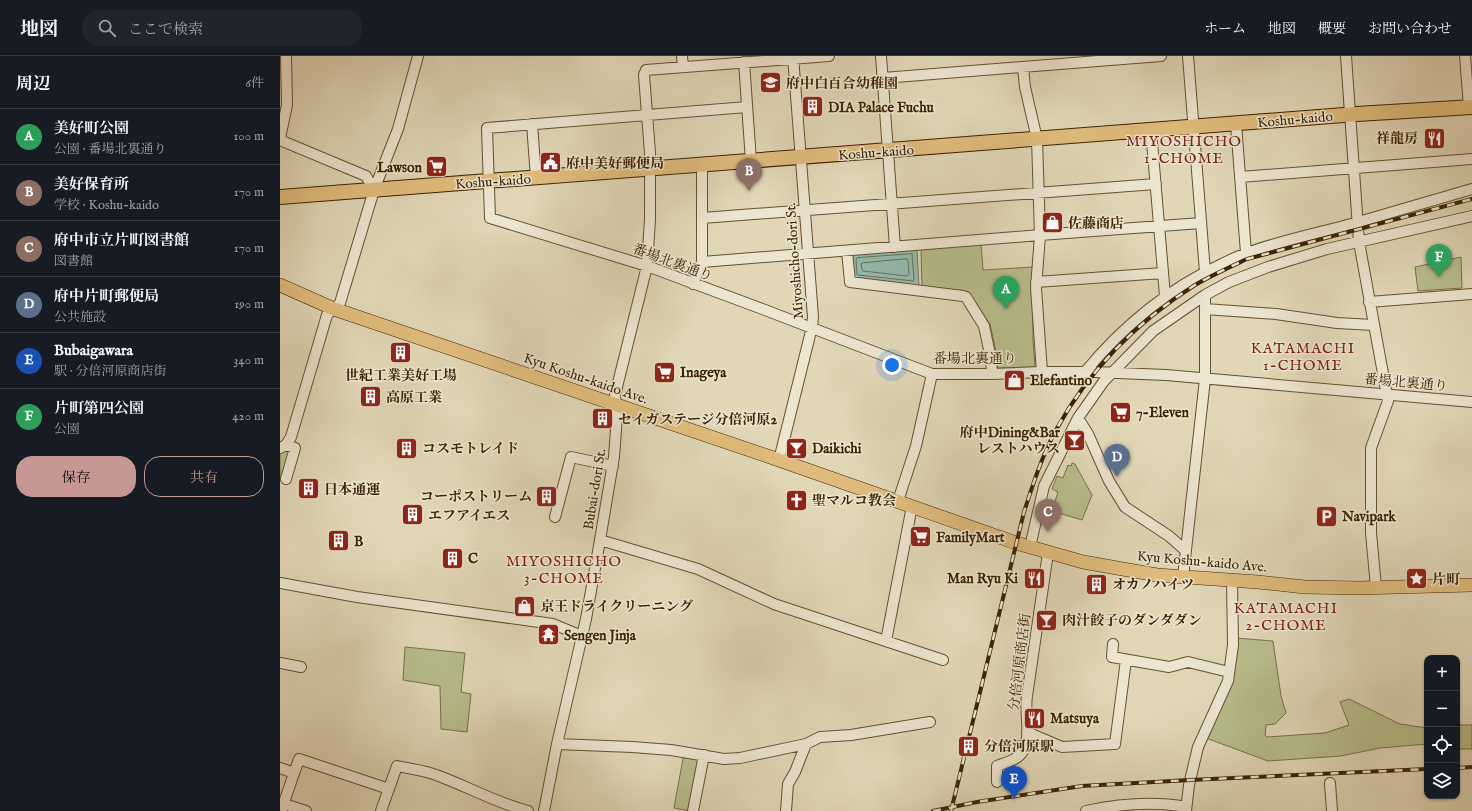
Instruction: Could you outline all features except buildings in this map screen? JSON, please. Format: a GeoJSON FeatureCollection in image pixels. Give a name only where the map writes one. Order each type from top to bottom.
{"type":"FeatureCollection","features":[{"type":"Feature","properties":{"kind":"highway","name":"Koshu-kaido"},"geometry":{"type":"LineString","coordinates":[[280,197],[1470,107]]}},
{"type":"Feature","properties":{"kind":"main road","name":"Kyu Koshu-kaido Ave."},"geometry":{"type":"LineString","coordinates":[[280,285],[334,309],[616,404],[1030,547],[1083,562],[1149,574],[1305,587],[1472,585]]}},
{"type":"Feature","properties":{"kind":"street"},"geometry":{"type":"LineString","coordinates":[[286,56],[288,105],[280,139],[366,176],[374,190]]}},
{"type":"Feature","properties":{"kind":"street"},"geometry":{"type":"LineString","coordinates":[[283,446],[292,437],[327,315],[340,303],[374,190],[398,129],[418,56]]}},
{"type":"Feature","properties":{"kind":"street"},"geometry":{"type":"LineString","coordinates":[[682,56],[683,67],[793,57],[829,56]]}},
{"type":"Feature","properties":{"kind":"street"},"geometry":{"type":"LineString","coordinates":[[881,56],[894,247]]}},
{"type":"Feature","properties":{"kind":"street"},"geometry":{"type":"LineString","coordinates":[[882,78],[1023,67],[1080,59],[1160,56]]}},
{"type":"Feature","properties":{"kind":"street"},"geometry":{"type":"LineString","coordinates":[[1188,56],[1205,272]]}},
{"type":"Feature","properties":{"kind":"street"},"geometry":{"type":"LineString","coordinates":[[1346,56],[1358,242],[1388,401],[1372,448],[1371,533],[1376,587]]}},
{"type":"Feature","properties":{"kind":"street"},"geometry":{"type":"LineString","coordinates":[[1465,56],[1470,107]]}},
{"type":"Feature","properties":{"kind":"street","name":"Miyoshicho-dori St."},"geometry":{"type":"LineString","coordinates":[[779,460],[812,327],[813,317],[793,57]]}},
{"type":"Feature","properties":{"kind":"street"},"geometry":{"type":"LineString","coordinates":[[744,62],[751,161]]}},
{"type":"Feature","properties":{"kind":"street","name":"Bubai-dori St."},"geometry":{"type":"LineString","coordinates":[[544,811],[557,744],[582,636],[613,466],[617,416],[615,395],[647,266],[650,220],[650,153],[644,75],[646,70],[683,67]]}},
{"type":"Feature","properties":{"kind":"street"},"geometry":{"type":"LineString","coordinates":[[1023,67],[1025,87],[1037,139],[1040,192],[1040,235],[1036,282],[1042,372]]}},
{"type":"Feature","properties":{"kind":"street"},"geometry":{"type":"LineString","coordinates":[[488,182],[487,128],[747,106]]}},
{"type":"Feature","properties":{"kind":"street"},"geometry":{"type":"LineString","coordinates":[[532,124],[536,178]]}},
{"type":"Feature","properties":{"kind":"street"},"geometry":{"type":"LineString","coordinates":[[1236,124],[1246,253]]}},
{"type":"Feature","properties":{"kind":"street"},"geometry":{"type":"LineString","coordinates":[[1152,130],[1165,296]]}},
{"type":"Feature","properties":{"kind":"street"},"geometry":{"type":"LineString","coordinates":[[1240,178],[1472,159]]}},
{"type":"Feature","properties":{"kind":"street"},"geometry":{"type":"LineString","coordinates":[[693,284],[702,262],[702,165]]}},
{"type":"Feature","properties":{"kind":"street","name":"番場北裏通り"},"geometry":{"type":"LineString","coordinates":[[488,182],[490,218],[647,266],[812,327],[932,374],[1085,372],[1166,375],[1472,402]]}},
{"type":"Feature","properties":{"kind":"street"},"geometry":{"type":"LineString","coordinates":[[702,218],[1156,184]]}},
{"type":"Feature","properties":{"kind":"street"},"geometry":{"type":"LineString","coordinates":[[1085,372],[1098,356],[1132,322],[1165,296],[1205,272],[1246,253],[1357,223],[1472,189]]}},
{"type":"Feature","properties":{"kind":"street"},"geometry":{"type":"LineString","coordinates":[[1030,547],[1044,486],[1078,418],[1111,373],[1153,331],[1205,295],[1229,282],[1277,263],[1327,249],[1472,216]]}},
{"type":"Feature","properties":{"kind":"street"},"geometry":{"type":"LineString","coordinates":[[702,262],[1201,223]]}},
{"type":"Feature","properties":{"kind":"street"},"geometry":{"type":"LineString","coordinates":[[847,251],[850,282],[940,292],[966,297],[984,326],[991,359],[992,374]]}},
{"type":"Feature","properties":{"kind":"street"},"geometry":{"type":"LineString","coordinates":[[1036,282],[1163,272]]}},
{"type":"Feature","properties":{"kind":"street"},"geometry":{"type":"LineString","coordinates":[[1369,302],[1472,294]]}},
{"type":"Feature","properties":{"kind":"street"},"geometry":{"type":"LineString","coordinates":[[1183,577],[1205,379],[1205,295]]}},
{"type":"Feature","properties":{"kind":"street"},"geometry":{"type":"LineString","coordinates":[[1205,309],[1276,314],[1337,323],[1373,325]]}},
{"type":"Feature","properties":{"kind":"street"},"geometry":{"type":"LineString","coordinates":[[898,501],[916,446],[932,374]]}},
{"type":"Feature","properties":{"kind":"street"},"geometry":{"type":"LineString","coordinates":[[1078,418],[1088,434],[1109,481],[1125,507],[1169,536],[1186,551]]}},
{"type":"Feature","properties":{"kind":"street"},"geometry":{"type":"LineString","coordinates":[[283,446],[295,448],[286,479]]}},
{"type":"Feature","properties":{"kind":"street"},"geometry":{"type":"LineString","coordinates":[[556,517],[571,457],[613,466]]}},
{"type":"Feature","properties":{"kind":"street"},"geometry":{"type":"LineString","coordinates":[[886,641],[912,506]]}},
{"type":"Feature","properties":{"kind":"street"},"geometry":{"type":"LineString","coordinates":[[600,540],[698,569],[774,604],[943,660]]}},
{"type":"Feature","properties":{"kind":"street","name":"分倍河原商店街"},"geometry":{"type":"LineString","coordinates":[[998,782],[997,766],[1020,755],[1024,748],[1027,732],[1026,697],[1048,553]]}},
{"type":"Feature","properties":{"kind":"street"},"geometry":{"type":"LineString","coordinates":[[1087,811],[1105,809],[1122,804],[1168,804],[1186,809],[1189,785],[1198,747],[1225,688],[1229,672],[1233,645],[1232,580]]}},
{"type":"Feature","properties":{"kind":"street"},"geometry":{"type":"LineString","coordinates":[[280,583],[357,597],[553,624],[582,636]]}},
{"type":"Feature","properties":{"kind":"street"},"geometry":{"type":"LineString","coordinates":[[1113,644],[1112,657],[1169,667],[1188,662],[1229,672]]}},
{"type":"Feature","properties":{"kind":"street"},"geometry":{"type":"LineString","coordinates":[[1027,732],[1062,747],[1114,744],[1126,660]]}},
{"type":"Feature","properties":{"kind":"street"},"geometry":{"type":"LineString","coordinates":[[280,663],[301,667]]}},
{"type":"Feature","properties":{"kind":"street"},"geometry":{"type":"LineString","coordinates":[[557,744],[671,750],[724,759],[740,758],[806,744],[820,737],[851,735],[930,722]]}},
{"type":"Feature","properties":{"kind":"street"},"geometry":{"type":"LineString","coordinates":[[784,811],[788,784],[806,744]]}},
{"type":"Feature","properties":{"kind":"street"},"geometry":{"type":"LineString","coordinates":[[693,811],[704,755]]}},
{"type":"Feature","properties":{"kind":"street"},"geometry":{"type":"LineString","coordinates":[[306,811],[282,807],[298,759],[389,789]]}},
{"type":"Feature","properties":{"kind":"street"},"geometry":{"type":"LineString","coordinates":[[381,811],[397,766],[436,774],[495,800],[528,811]]}},
{"type":"Feature","properties":{"kind":"street"},"geometry":{"type":"LineString","coordinates":[[280,768],[294,772]]}},
{"type":"Feature","properties":{"kind":"street"},"geometry":{"type":"LineString","coordinates":[[1330,783],[1332,811]]}},
{"type":"Feature","properties":{"kind":"green space"},"geometry":{"type":"Polygon","coordinates":[[[981,244],[983,270],[1033,267],[1033,341],[1035,367],[997,368],[997,356],[990,324],[968,293],[963,291],[922,286],[921,249],[981,244]]]}},
{"type":"Feature","properties":{"kind":"green space"},"geometry":{"type":"Polygon","coordinates":[[[1461,257],[1462,288],[1418,291],[1415,267],[1461,257]]]}},
{"type":"Feature","properties":{"kind":"green space"},"geometry":{"type":"Polygon","coordinates":[[[292,449],[282,479],[280,478],[280,451],[292,449]]]}},
{"type":"Feature","properties":{"kind":"green space"},"geometry":{"type":"Polygon","coordinates":[[[1072,463],[1075,464],[1092,495],[1082,520],[1052,511],[1058,492],[1052,489],[1057,476],[1063,478],[1068,465],[1071,466],[1072,463]]]}},
{"type":"Feature","properties":{"kind":"green space"},"geometry":{"type":"Polygon","coordinates":[[[1236,638],[1273,641],[1281,696],[1286,713],[1275,724],[1266,725],[1265,735],[1267,737],[1325,733],[1349,725],[1340,702],[1349,699],[1400,724],[1424,728],[1424,744],[1380,748],[1341,756],[1268,761],[1206,738],[1236,638]]]}},
{"type":"Feature","properties":{"kind":"green space"},"geometry":{"type":"Polygon","coordinates":[[[405,647],[465,653],[461,692],[471,694],[467,732],[441,729],[440,686],[403,680],[405,647]]]}},
{"type":"Feature","properties":{"kind":"green space"},"geometry":{"type":"Polygon","coordinates":[[[1460,725],[1472,725],[1472,749],[1460,749],[1460,725]]]}},
{"type":"Feature","properties":{"kind":"green space"},"geometry":{"type":"Polygon","coordinates":[[[684,753],[701,756],[690,811],[674,808],[684,753]]]}},
{"type":"Feature","properties":{"kind":"water"},"geometry":{"type":"Polygon","coordinates":[[[917,249],[919,286],[853,278],[852,254],[917,249]]]}},
{"type":"Feature","properties":{"kind":"railway"},"geometry":{"type":"LineString","coordinates":[[951,811],[1024,512],[1042,460],[1056,430],[1069,408],[1099,367],[1116,348],[1154,314],[1174,299],[1201,281],[1247,259],[1472,199]]}},
{"type":"Feature","properties":{"kind":"railway"},"geometry":{"type":"LineString","coordinates":[[1460,768],[1472,767]]}},
{"type":"Feature","properties":{"kind":"railway"},"geometry":{"type":"LineString","coordinates":[[933,811],[977,802],[1082,786],[1424,769]]}},
{"type":"Feature","properties":{"kind":"place","name":"府中白百合幼稚園"},"geometry":{"type":"Point","coordinates":[770,83]}},
{"type":"Feature","properties":{"kind":"place","name":"DIA Palace Fuchu"},"geometry":{"type":"Point","coordinates":[813,107]}},
{"type":"Feature","properties":{"kind":"place","name":"祥龍房"},"geometry":{"type":"Point","coordinates":[1434,138]}},
{"type":"Feature","properties":{"kind":"place","name":"府中美好郵便局"},"geometry":{"type":"Point","coordinates":[551,163]}},
{"type":"Feature","properties":{"kind":"place","name":"Lawson"},"geometry":{"type":"Point","coordinates":[437,167]}},
{"type":"Feature","properties":{"kind":"place","name":"美好保育所"},"geometry":{"type":"Point","coordinates":[749,191]}},
{"type":"Feature","properties":{"kind":"place","name":"佐藤商店"},"geometry":{"type":"Point","coordinates":[1053,223]}},
{"type":"Feature","properties":{"kind":"place","name":"片町第四公園"},"geometry":{"type":"Point","coordinates":[1439,277]}},
{"type":"Feature","properties":{"kind":"place","name":"美好町公園"},"geometry":{"type":"Point","coordinates":[1006,309]}},
{"type":"Feature","properties":{"kind":"place","name":"世紀工業美好工場"},"geometry":{"type":"Point","coordinates":[401,353]}},
{"type":"Feature","properties":{"kind":"place","name":"Inageya"},"geometry":{"type":"Point","coordinates":[665,372]}},
{"type":"Feature","properties":{"kind":"place","name":"Elefantino"},"geometry":{"type":"Point","coordinates":[1014,380]}},
{"type":"Feature","properties":{"kind":"place","name":"高原工業"},"geometry":{"type":"Point","coordinates":[370,397]}},
{"type":"Feature","properties":{"kind":"place","name":"7-Eleven"},"geometry":{"type":"Point","coordinates":[1120,412]}},
{"type":"Feature","properties":{"kind":"place","name":"セイガステージ分倍河原2"},"geometry":{"type":"Point","coordinates":[603,419]}},
{"type":"Feature","properties":{"kind":"place","name":"府中Dining&Bar レストハウス"},"geometry":{"type":"Point","coordinates":[1075,440]}},
{"type":"Feature","properties":{"kind":"place","name":"コスモトレイド"},"geometry":{"type":"Point","coordinates":[407,448]}},
{"type":"Feature","properties":{"kind":"place","name":"Daikichi"},"geometry":{"type":"Point","coordinates":[797,448]}},
{"type":"Feature","properties":{"kind":"place","name":"府中片町郵便局"},"geometry":{"type":"Point","coordinates":[1117,477]}},
{"type":"Feature","properties":{"kind":"place","name":"日本通運"},"geometry":{"type":"Point","coordinates":[309,489]}},
{"type":"Feature","properties":{"kind":"place","name":"コーポストリーム"},"geometry":{"type":"Point","coordinates":[547,496]}},
{"type":"Feature","properties":{"kind":"place","name":"聖マルコ教会"},"geometry":{"type":"Point","coordinates":[796,500]}},
{"type":"Feature","properties":{"kind":"place","name":"エフアイエス"},"geometry":{"type":"Point","coordinates":[412,515]}},
{"type":"Feature","properties":{"kind":"place","name":"Navipark"},"geometry":{"type":"Point","coordinates":[1326,516]}},
{"type":"Feature","properties":{"kind":"place","name":"府中市立片町図書館"},"geometry":{"type":"Point","coordinates":[1048,532]}},
{"type":"Feature","properties":{"kind":"place","name":"FamilyMart"},"geometry":{"type":"Point","coordinates":[921,537]}},
{"type":"Feature","properties":{"kind":"place","name":"B"},"geometry":{"type":"Point","coordinates":[339,541]}},
{"type":"Feature","properties":{"kind":"place","name":"C"},"geometry":{"type":"Point","coordinates":[452,558]}},
{"type":"Feature","properties":{"kind":"place","name":"Man Ryu Ki"},"geometry":{"type":"Point","coordinates":[1034,578]}},
{"type":"Feature","properties":{"kind":"place","name":"片町"},"geometry":{"type":"Point","coordinates":[1417,579]}},
{"type":"Feature","properties":{"kind":"place","name":"オカノハイツ"},"geometry":{"type":"Point","coordinates":[1096,584]}},
{"type":"Feature","properties":{"kind":"place","name":"京王ドライクリーニング"},"geometry":{"type":"Point","coordinates":[525,606]}},
{"type":"Feature","properties":{"kind":"place","name":"肉汁餃子のダンダダン"},"geometry":{"type":"Point","coordinates":[1046,620]}},
{"type":"Feature","properties":{"kind":"place","name":"Sengen Jinja"},"geometry":{"type":"Point","coordinates":[548,635]}},
{"type":"Feature","properties":{"kind":"place","name":"Matsuya"},"geometry":{"type":"Point","coordinates":[1034,718]}},
{"type":"Feature","properties":{"kind":"place","name":"分倍河原駅"},"geometry":{"type":"Point","coordinates":[968,746]}},
{"type":"Feature","properties":{"kind":"place","name":"Bubaigawara"},"geometry":{"type":"Point","coordinates":[1014,799]}},
{"type":"Feature","properties":{"kind":"district","name":"MIYOSHICHO 1-CHOME"},"geometry":{"type":"Point","coordinates":[1184,150]}},
{"type":"Feature","properties":{"kind":"district","name":"KATAMACHI 1-CHOME"},"geometry":{"type":"Point","coordinates":[1303,356]}},
{"type":"Feature","properties":{"kind":"district","name":"MIYOSHICHO 3-CHOME"},"geometry":{"type":"Point","coordinates":[564,570]}},
{"type":"Feature","properties":{"kind":"district","name":"KATAMACHI 2-CHOME"},"geometry":{"type":"Point","coordinates":[1286,616]}}]}
